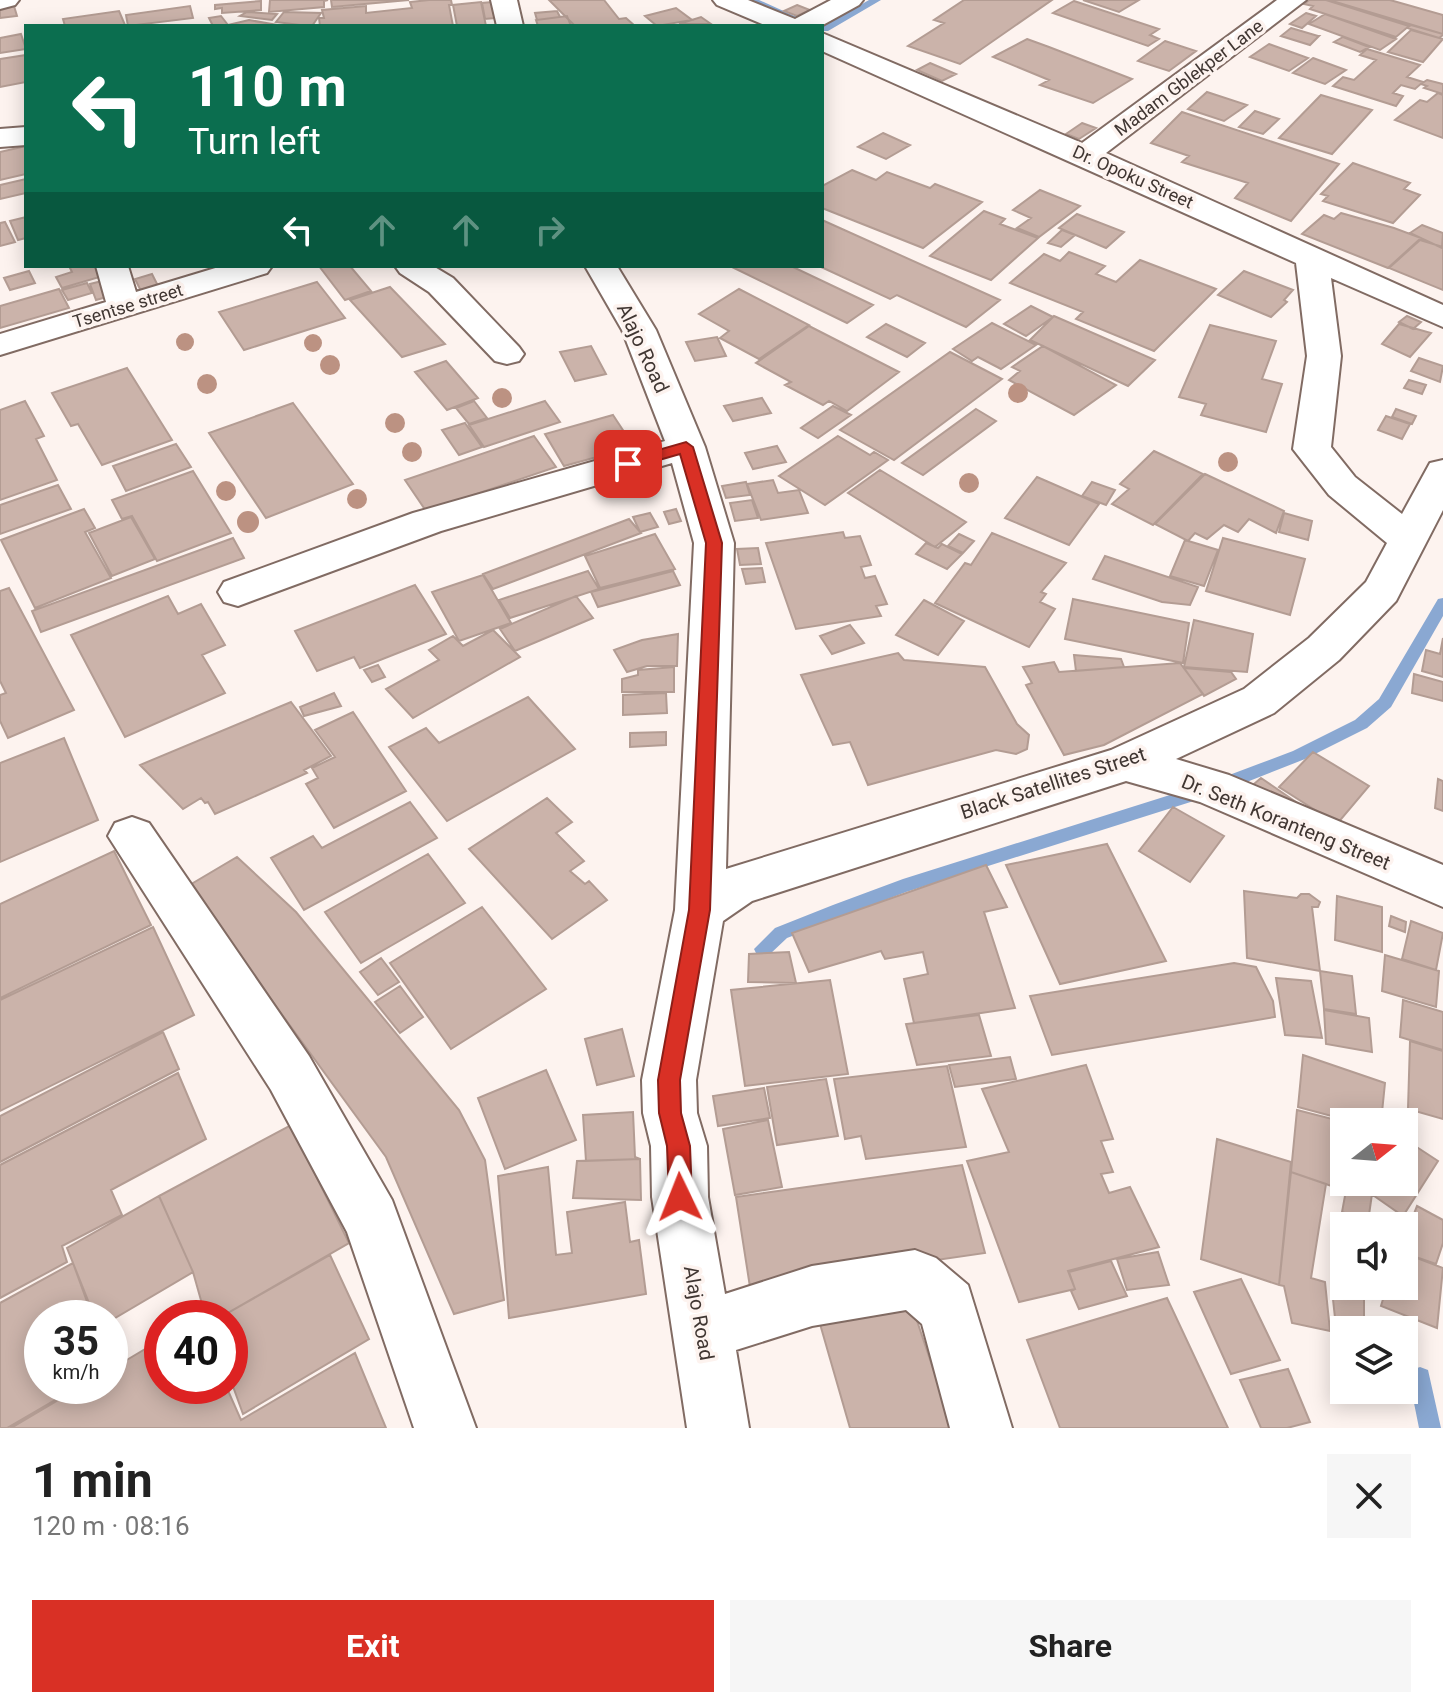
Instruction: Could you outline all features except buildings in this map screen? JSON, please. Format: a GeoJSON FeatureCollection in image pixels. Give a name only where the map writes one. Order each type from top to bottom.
{"type":"FeatureCollection","features":[{"type":"Feature","properties":{"kind":"street"},"geometry":{"type":"LineString","coordinates":[[0,1],[6,0]]}},
{"type":"Feature","properties":{"kind":"street"},"geometry":{"type":"LineString","coordinates":[[504,0],[510,24]]}},
{"type":"Feature","properties":{"kind":"street"},"geometry":{"type":"LineString","coordinates":[[726,0],[784,24]]}},
{"type":"Feature","properties":{"kind":"street"},"geometry":{"type":"LineString","coordinates":[[805,24],[850,0]]}},
{"type":"Feature","properties":{"kind":"street","name":"Madam Gblekper Lane"},"geometry":{"type":"LineString","coordinates":[[1085,155],[1293,0]]}},
{"type":"Feature","properties":{"kind":"street","name":"Dr. Opoku Street"},"geometry":{"type":"LineString","coordinates":[[824,42],[1085,155],[1443,317]]}},
{"type":"Feature","properties":{"kind":"street"},"geometry":{"type":"LineString","coordinates":[[0,138],[24,136]]}},
{"type":"Feature","properties":{"kind":"street"},"geometry":{"type":"LineString","coordinates":[[1312,258],[1324,356],[1312,449],[1342,486],[1408,540]]}},
{"type":"Feature","properties":{"kind":"street"},"geometry":{"type":"LineString","coordinates":[[113,268],[124,308]]}},
{"type":"Feature","properties":{"kind":"street","name":"Tsentse street"},"geometry":{"type":"LineString","coordinates":[[0,345],[250,268]]}},
{"type":"Feature","properties":{"kind":"street"},"geometry":{"type":"LineString","coordinates":[[414,268],[441,285],[507,354]]}},
{"type":"Feature","properties":{"kind":"street","name":"Alajo Road"},"geometry":{"type":"LineString","coordinates":[[602,268],[639,330],[686,447],[714,543],[700,910],[669,1080],[670,1113],[679,1146],[680,1197],[718,1428]]}},
{"type":"Feature","properties":{"kind":"street"},"geometry":{"type":"LineString","coordinates":[[238,592],[427,522],[686,447]]}},
{"type":"Feature","properties":{"kind":"street","name":"Black Satellites Street"},"geometry":{"type":"LineString","coordinates":[[700,910],[736,886],[1126,763],[1259,701],[1324,649],[1382,591],[1443,472]]}},
{"type":"Feature","properties":{"kind":"street","name":"Dr. Seth Koranteng Street"},"geometry":{"type":"LineString","coordinates":[[1126,763],[1213,788],[1443,887]]}},
{"type":"Feature","properties":{"kind":"street"},"geometry":{"type":"LineString","coordinates":[[132,836],[290,1073],[372,1220],[445,1428]]}},
{"type":"Feature","properties":{"kind":"street"},"geometry":{"type":"LineString","coordinates":[[702,1331],[812,1296],[915,1279],[947,1306],[981,1428]]}},
{"type":"Feature","properties":{"kind":"waterway"},"geometry":{"type":"LineString","coordinates":[[751,0],[794,18]]}},
{"type":"Feature","properties":{"kind":"waterway"},"geometry":{"type":"LineString","coordinates":[[825,29],[876,0]]}},
{"type":"Feature","properties":{"kind":"waterway"},"geometry":{"type":"LineString","coordinates":[[763,949],[781,933],[839,910],[903,886],[1213,788],[1299,755],[1361,724],[1385,703],[1443,603]]}},
{"type":"Feature","properties":{"kind":"waterway"},"geometry":{"type":"LineString","coordinates":[[1420,1378],[1430,1428]]}},
{"type":"Feature","properties":{"kind":"route"},"geometry":{"type":"LineString","coordinates":[[628,464],[686,447],[714,543],[700,910],[669,1080],[670,1113],[679,1146],[680,1197]]}}]}
